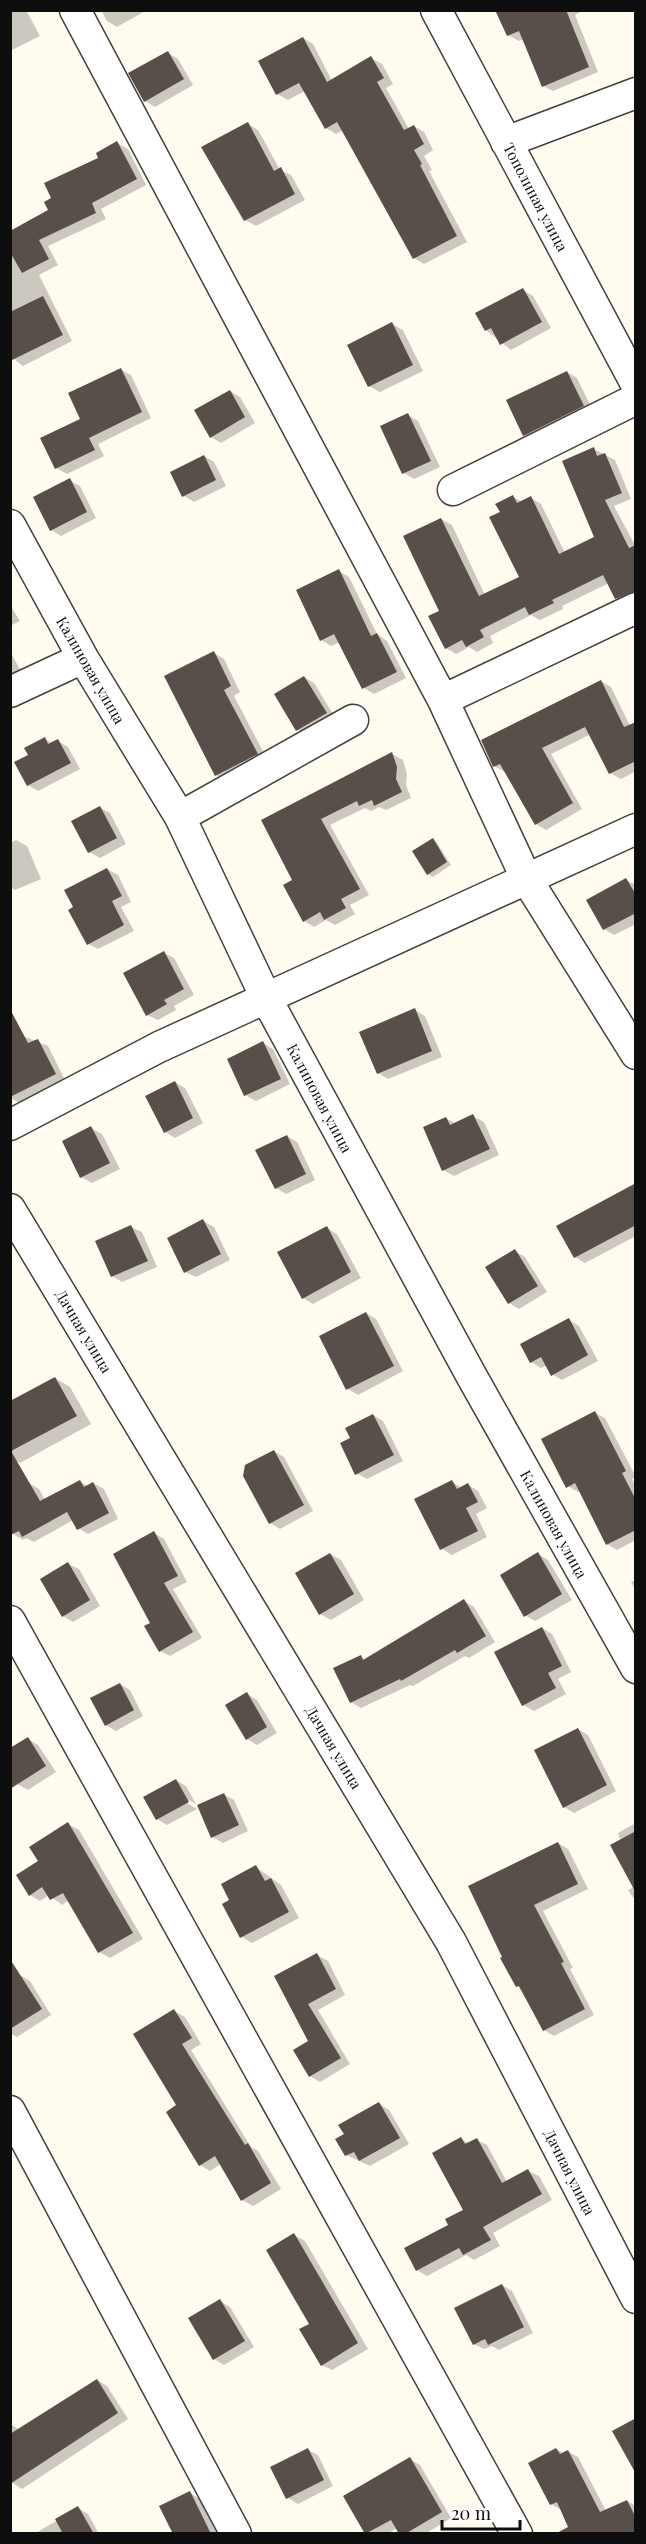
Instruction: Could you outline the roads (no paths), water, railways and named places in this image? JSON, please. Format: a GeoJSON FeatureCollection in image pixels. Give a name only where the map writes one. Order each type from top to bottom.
{"type":"FeatureCollection","features":[{"type":"Feature","properties":{"kind":"street"},"geometry":{"type":"LineString","coordinates":[[75,10],[443,699],[526,878],[636,1054]]}},
{"type":"Feature","properties":{"kind":"street","name":"Тополиная улица"},"geometry":{"type":"LineString","coordinates":[[436,10],[636,384]]}},
{"type":"Feature","properties":{"kind":"street"},"geometry":{"type":"LineString","coordinates":[[506,142],[636,93]]}},
{"type":"Feature","properties":{"kind":"street"},"geometry":{"type":"LineString","coordinates":[[453,490],[636,399]]}},
{"type":"Feature","properties":{"kind":"street","name":"Калиновая улица"},"geometry":{"type":"LineString","coordinates":[[10,525],[83,658],[180,817],[266,998],[471,1375],[636,1668]]}},
{"type":"Feature","properties":{"kind":"street"},"geometry":{"type":"LineString","coordinates":[[443,699],[636,608]]}},
{"type":"Feature","properties":{"kind":"street"},"geometry":{"type":"LineString","coordinates":[[10,692],[83,658]]}},
{"type":"Feature","properties":{"kind":"street"},"geometry":{"type":"LineString","coordinates":[[180,817],[353,720]]}},
{"type":"Feature","properties":{"kind":"street"},"geometry":{"type":"LineString","coordinates":[[10,1125],[159,1047],[636,829]]}},
{"type":"Feature","properties":{"kind":"street","name":"Дачная улица"},"geometry":{"type":"LineString","coordinates":[[10,1209],[451,1942],[636,2298]]}},
{"type":"Feature","properties":{"kind":"street"},"geometry":{"type":"LineString","coordinates":[[10,1622],[517,2534]]}},
{"type":"Feature","properties":{"kind":"street"},"geometry":{"type":"LineString","coordinates":[[10,2111],[236,2534]]}}]}
